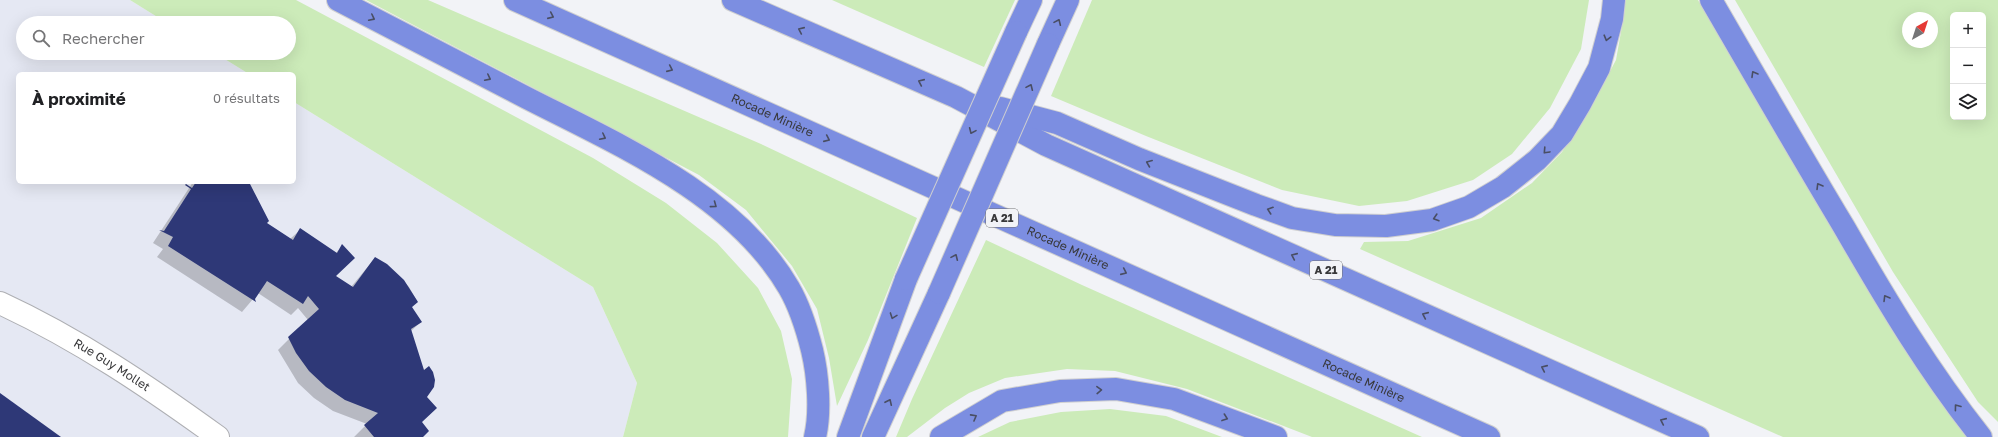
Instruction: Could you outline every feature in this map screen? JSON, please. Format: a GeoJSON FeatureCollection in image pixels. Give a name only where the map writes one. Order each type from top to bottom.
{"type":"FeatureCollection","features":[{"type":"Feature","properties":{"kind":"highway"},"geometry":{"type":"LineString","coordinates":[[338,0],[610,141],[686,184],[724,212],[761,250],[789,288],[807,330],[818,375],[815,437]]}},
{"type":"Feature","properties":{"kind":"highway","name":"Rocade Minière"},"geometry":{"type":"LineString","coordinates":[[515,0],[1489,437]]}},
{"type":"Feature","properties":{"kind":"highway","name":"A 21"},"geometry":{"type":"LineString","coordinates":[[733,0],[956,97],[1046,145],[1698,437]]}},
{"type":"Feature","properties":{"kind":"highway"},"geometry":{"type":"LineString","coordinates":[[848,437],[906,280],[1031,0]]}},
{"type":"Feature","properties":{"kind":"highway"},"geometry":{"type":"LineString","coordinates":[[873,437],[939,293],[1068,0]]}},
{"type":"Feature","properties":{"kind":"highway"},"geometry":{"type":"LineString","coordinates":[[956,97],[1057,123],[1140,160],[1256,206],[1292,218],[1336,225],[1386,226],[1432,220],[1470,207],[1503,187],[1537,160],[1562,134],[1599,68],[1612,19],[1614,0]]}},
{"type":"Feature","properties":{"kind":"highway"},"geometry":{"type":"LineString","coordinates":[[1711,0],[1888,302],[1925,362],[1956,405],[1982,437]]}},
{"type":"Feature","properties":{"kind":"highway"},"geometry":{"type":"LineString","coordinates":[[941,437],[1002,401],[1060,391],[1116,389],[1174,399],[1276,437]]}},
{"type":"Feature","properties":{"kind":"street","name":"Rue Guy Mollet"},"geometry":{"type":"LineString","coordinates":[[0,302],[69,338],[104,359],[161,396],[218,437]]}},
{"type":"Feature","properties":{"kind":"shaded area"},"geometry":{"type":"Polygon","coordinates":[[[0,0],[130,0],[156,16],[16,16],[16,60],[226,60],[246,72],[16,72],[16,184],[296,184],[296,103],[593,287],[637,383],[623,437],[0,437],[0,0]]]}},
{"type":"Feature","properties":{"kind":"green space"},"geometry":{"type":"Polygon","coordinates":[[[130,0],[296,0],[593,158],[666,203],[717,243],[758,288],[781,331],[792,379],[788,437],[623,437],[637,383],[593,287],[296,103],[296,72],[246,72],[226,60],[296,60],[296,16],[156,16],[130,0]]]}},
{"type":"Feature","properties":{"kind":"green space"},"geometry":{"type":"Polygon","coordinates":[[[366,0],[428,0],[761,144],[917,218],[868,340],[837,406],[829,358],[817,309],[792,266],[746,210],[699,175],[366,0]]]}},
{"type":"Feature","properties":{"kind":"green space"},"geometry":{"type":"Polygon","coordinates":[[[832,0],[1015,0],[984,67],[832,0]]]}},
{"type":"Feature","properties":{"kind":"green space"},"geometry":{"type":"Polygon","coordinates":[[[1092,0],[1589,0],[1581,49],[1550,108],[1512,154],[1473,180],[1407,201],[1359,206],[1282,190],[1146,136],[1051,96],[1092,0]]]}},
{"type":"Feature","properties":{"kind":"green space"},"geometry":{"type":"Polygon","coordinates":[[[1625,0],[1698,0],[1895,335],[1969,437],[1783,437],[1360,249],[1364,242],[1408,241],[1481,218],[1532,183],[1562,152],[1591,107],[1616,60],[1624,15],[1625,0]]]}},
{"type":"Feature","properties":{"kind":"green space"},"geometry":{"type":"Polygon","coordinates":[[[1735,0],[1998,0],[1998,422],[1978,402],[1893,272],[1735,0]]]}},
{"type":"Feature","properties":{"kind":"green space"},"geometry":{"type":"Polygon","coordinates":[[[986,240],[1082,285],[1422,437],[1312,437],[1187,389],[1115,371],[1067,369],[1005,378],[969,393],[945,408],[907,437],[896,437],[912,399],[986,240]]]}},
{"type":"Feature","properties":{"kind":"green space"},"geometry":{"type":"Polygon","coordinates":[[[1110,409],[1166,416],[1222,437],[978,437],[1010,422],[1061,412],[1110,409]]]}},
{"type":"Feature","properties":{"kind":"building"},"geometry":{"type":"Polygon","coordinates":[[[186,184],[192,188],[195,184],[250,184],[269,221],[267,223],[293,240],[300,228],[337,253],[342,244],[355,258],[336,276],[353,287],[375,257],[387,264],[404,280],[418,302],[412,307],[422,322],[411,329],[424,370],[429,366],[433,372],[435,380],[434,387],[427,397],[437,408],[422,422],[429,431],[423,437],[374,437],[364,425],[378,413],[345,400],[326,387],[309,371],[296,353],[288,337],[319,309],[308,296],[303,304],[267,281],[255,299],[256,302],[168,246],[173,237],[159,230],[164,231],[191,189],[185,185],[186,184]]]}},
{"type":"Feature","properties":{"kind":"building"},"geometry":{"type":"Polygon","coordinates":[[[0,393],[61,437],[0,437],[0,393]]]}}]}
